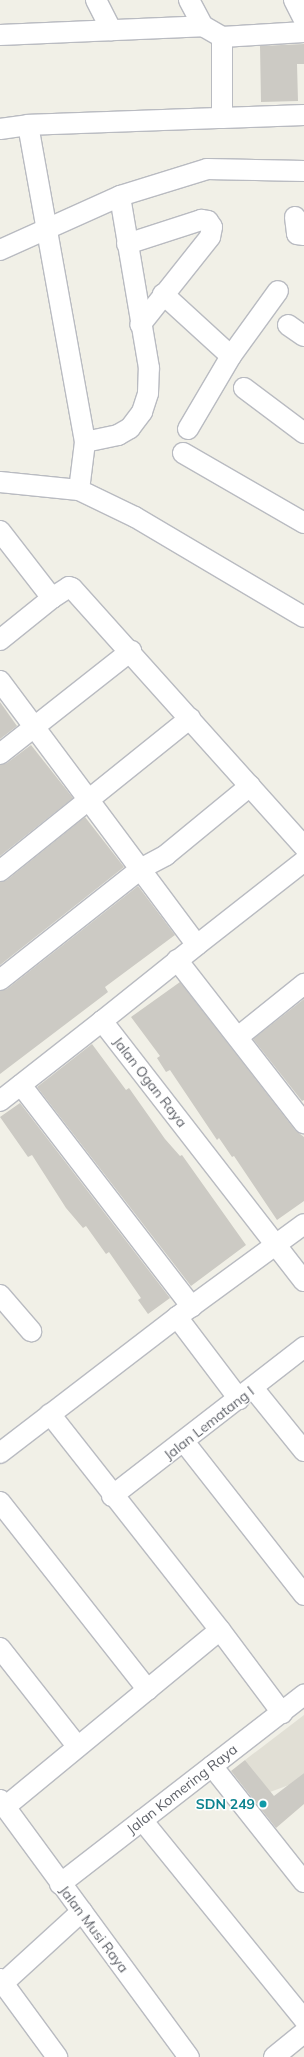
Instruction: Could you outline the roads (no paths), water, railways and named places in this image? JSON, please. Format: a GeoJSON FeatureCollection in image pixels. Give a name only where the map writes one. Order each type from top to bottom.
{"type":"FeatureCollection","features":[{"type":"Feature","properties":{"kind":"street"},"geometry":{"type":"LineString","coordinates":[[96,0],[111,30]]}},
{"type":"Feature","properties":{"kind":"street"},"geometry":{"type":"LineString","coordinates":[[190,0],[203,26]]}},
{"type":"Feature","properties":{"kind":"street"},"geometry":{"type":"LineString","coordinates":[[294,0],[304,20]]}},
{"type":"Feature","properties":{"kind":"street"},"geometry":{"type":"LineString","coordinates":[[0,35],[203,26],[222,37],[304,32]]}},
{"type":"Feature","properties":{"kind":"street"},"geometry":{"type":"LineString","coordinates":[[222,37],[222,118]]}},
{"type":"Feature","properties":{"kind":"street"},"geometry":{"type":"LineString","coordinates":[[0,129],[28,125],[304,115]]}},
{"type":"Feature","properties":{"kind":"street"},"geometry":{"type":"LineString","coordinates":[[28,125],[48,229],[85,442],[79,490]]}},
{"type":"Feature","properties":{"kind":"street"},"geometry":{"type":"LineString","coordinates":[[0,250],[120,196],[207,169],[304,171]]}},
{"type":"Feature","properties":{"kind":"street"},"geometry":{"type":"LineString","coordinates":[[85,442],[118,436],[130,428],[142,412],[149,384],[120,196]]}},
{"type":"Feature","properties":{"kind":"street"},"geometry":{"type":"LineString","coordinates":[[295,216],[297,234],[304,235]]}},
{"type":"Feature","properties":{"kind":"street"},"geometry":{"type":"LineString","coordinates":[[127,244],[201,220],[211,224],[210,237],[163,294],[140,325]]}},
{"type":"Feature","properties":{"kind":"street"},"geometry":{"type":"LineString","coordinates":[[188,428],[231,356],[278,292]]}},
{"type":"Feature","properties":{"kind":"street"},"geometry":{"type":"LineString","coordinates":[[163,294],[231,356]]}},
{"type":"Feature","properties":{"kind":"street"},"geometry":{"type":"LineString","coordinates":[[288,325],[304,336]]}},
{"type":"Feature","properties":{"kind":"street"},"geometry":{"type":"LineString","coordinates":[[244,388],[304,433]]}},
{"type":"Feature","properties":{"kind":"street"},"geometry":{"type":"LineString","coordinates":[[184,453],[301,516]]}},
{"type":"Feature","properties":{"kind":"street"},"geometry":{"type":"LineString","coordinates":[[0,482],[79,490],[135,517],[304,617]]}},
{"type":"Feature","properties":{"kind":"street"},"geometry":{"type":"LineString","coordinates":[[0,532],[52,598]]}},
{"type":"Feature","properties":{"kind":"street"},"geometry":{"type":"LineString","coordinates":[[0,640],[52,598],[67,588],[72,588],[131,651],[304,847]]}},
{"type":"Feature","properties":{"kind":"street"},"geometry":{"type":"LineString","coordinates":[[0,754],[131,651]]}},
{"type":"Feature","properties":{"kind":"street"},"geometry":{"type":"LineString","coordinates":[[0,681],[142,868],[197,945]]}},
{"type":"Feature","properties":{"kind":"street"},"geometry":{"type":"LineString","coordinates":[[0,871],[190,718]]}},
{"type":"Feature","properties":{"kind":"street"},"geometry":{"type":"LineString","coordinates":[[0,980],[142,868],[166,855],[250,786]]}},
{"type":"Feature","properties":{"kind":"street"},"geometry":{"type":"LineString","coordinates":[[0,1101],[177,960],[304,862]]}},
{"type":"Feature","properties":{"kind":"street"},"geometry":{"type":"LineString","coordinates":[[177,960],[304,1123]]}},
{"type":"Feature","properties":{"kind":"street"},"geometry":{"type":"LineString","coordinates":[[238,1037],[304,984]]}},
{"type":"Feature","properties":{"kind":"street","name":"Jalan Ogan Raya"},"geometry":{"type":"LineString","coordinates":[[102,1021],[304,1281]]}},
{"type":"Feature","properties":{"kind":"street"},"geometry":{"type":"LineString","coordinates":[[21,1085],[184,1312],[246,1394],[304,1451]]}},
{"type":"Feature","properties":{"kind":"street"},"geometry":{"type":"LineString","coordinates":[[4,1442],[50,1414],[184,1312],[277,1246],[304,1224]]}},
{"type":"Feature","properties":{"kind":"street"},"geometry":{"type":"LineString","coordinates":[[0,1295],[31,1331]]}},
{"type":"Feature","properties":{"kind":"street","name":"Jalan Lematang I"},"geometry":{"type":"LineString","coordinates":[[112,1496],[185,1443],[304,1347]]}},
{"type":"Feature","properties":{"kind":"street"},"geometry":{"type":"LineString","coordinates":[[50,1414],[112,1496],[220,1630],[282,1713]]}},
{"type":"Feature","properties":{"kind":"street"},"geometry":{"type":"LineString","coordinates":[[185,1443],[304,1595]]}},
{"type":"Feature","properties":{"kind":"street"},"geometry":{"type":"LineString","coordinates":[[0,1502],[148,1690]]}},
{"type":"Feature","properties":{"kind":"street"},"geometry":{"type":"LineString","coordinates":[[3,1804],[148,1690],[220,1630]]}},
{"type":"Feature","properties":{"kind":"street"},"geometry":{"type":"LineString","coordinates":[[0,1648],[77,1746]]}},
{"type":"Feature","properties":{"kind":"street","name":"Jalan Komering Raya"},"geometry":{"type":"LineString","coordinates":[[60,1884],[304,1695]]}},
{"type":"Feature","properties":{"kind":"street"},"geometry":{"type":"LineString","coordinates":[[212,1766],[304,1882]]}},
{"type":"Feature","properties":{"kind":"street","name":"Jalan Musi Raya"},"geometry":{"type":"LineString","coordinates":[[3,1804],[60,1884],[82,1911],[189,2057]]}},
{"type":"Feature","properties":{"kind":"street"},"geometry":{"type":"LineString","coordinates":[[142,1820],[304,2019]]}},
{"type":"Feature","properties":{"kind":"street"},"geometry":{"type":"LineString","coordinates":[[57,2057],[1,1983],[82,1911]]}},
{"type":"Feature","properties":{"kind":"street"},"geometry":{"type":"LineString","coordinates":[[274,2057],[304,2033]]}},
{"type":"Feature","properties":{"kind":"place","name":"SDN 249"},"geometry":{"type":"Point","coordinates":[263,1804]}}]}
